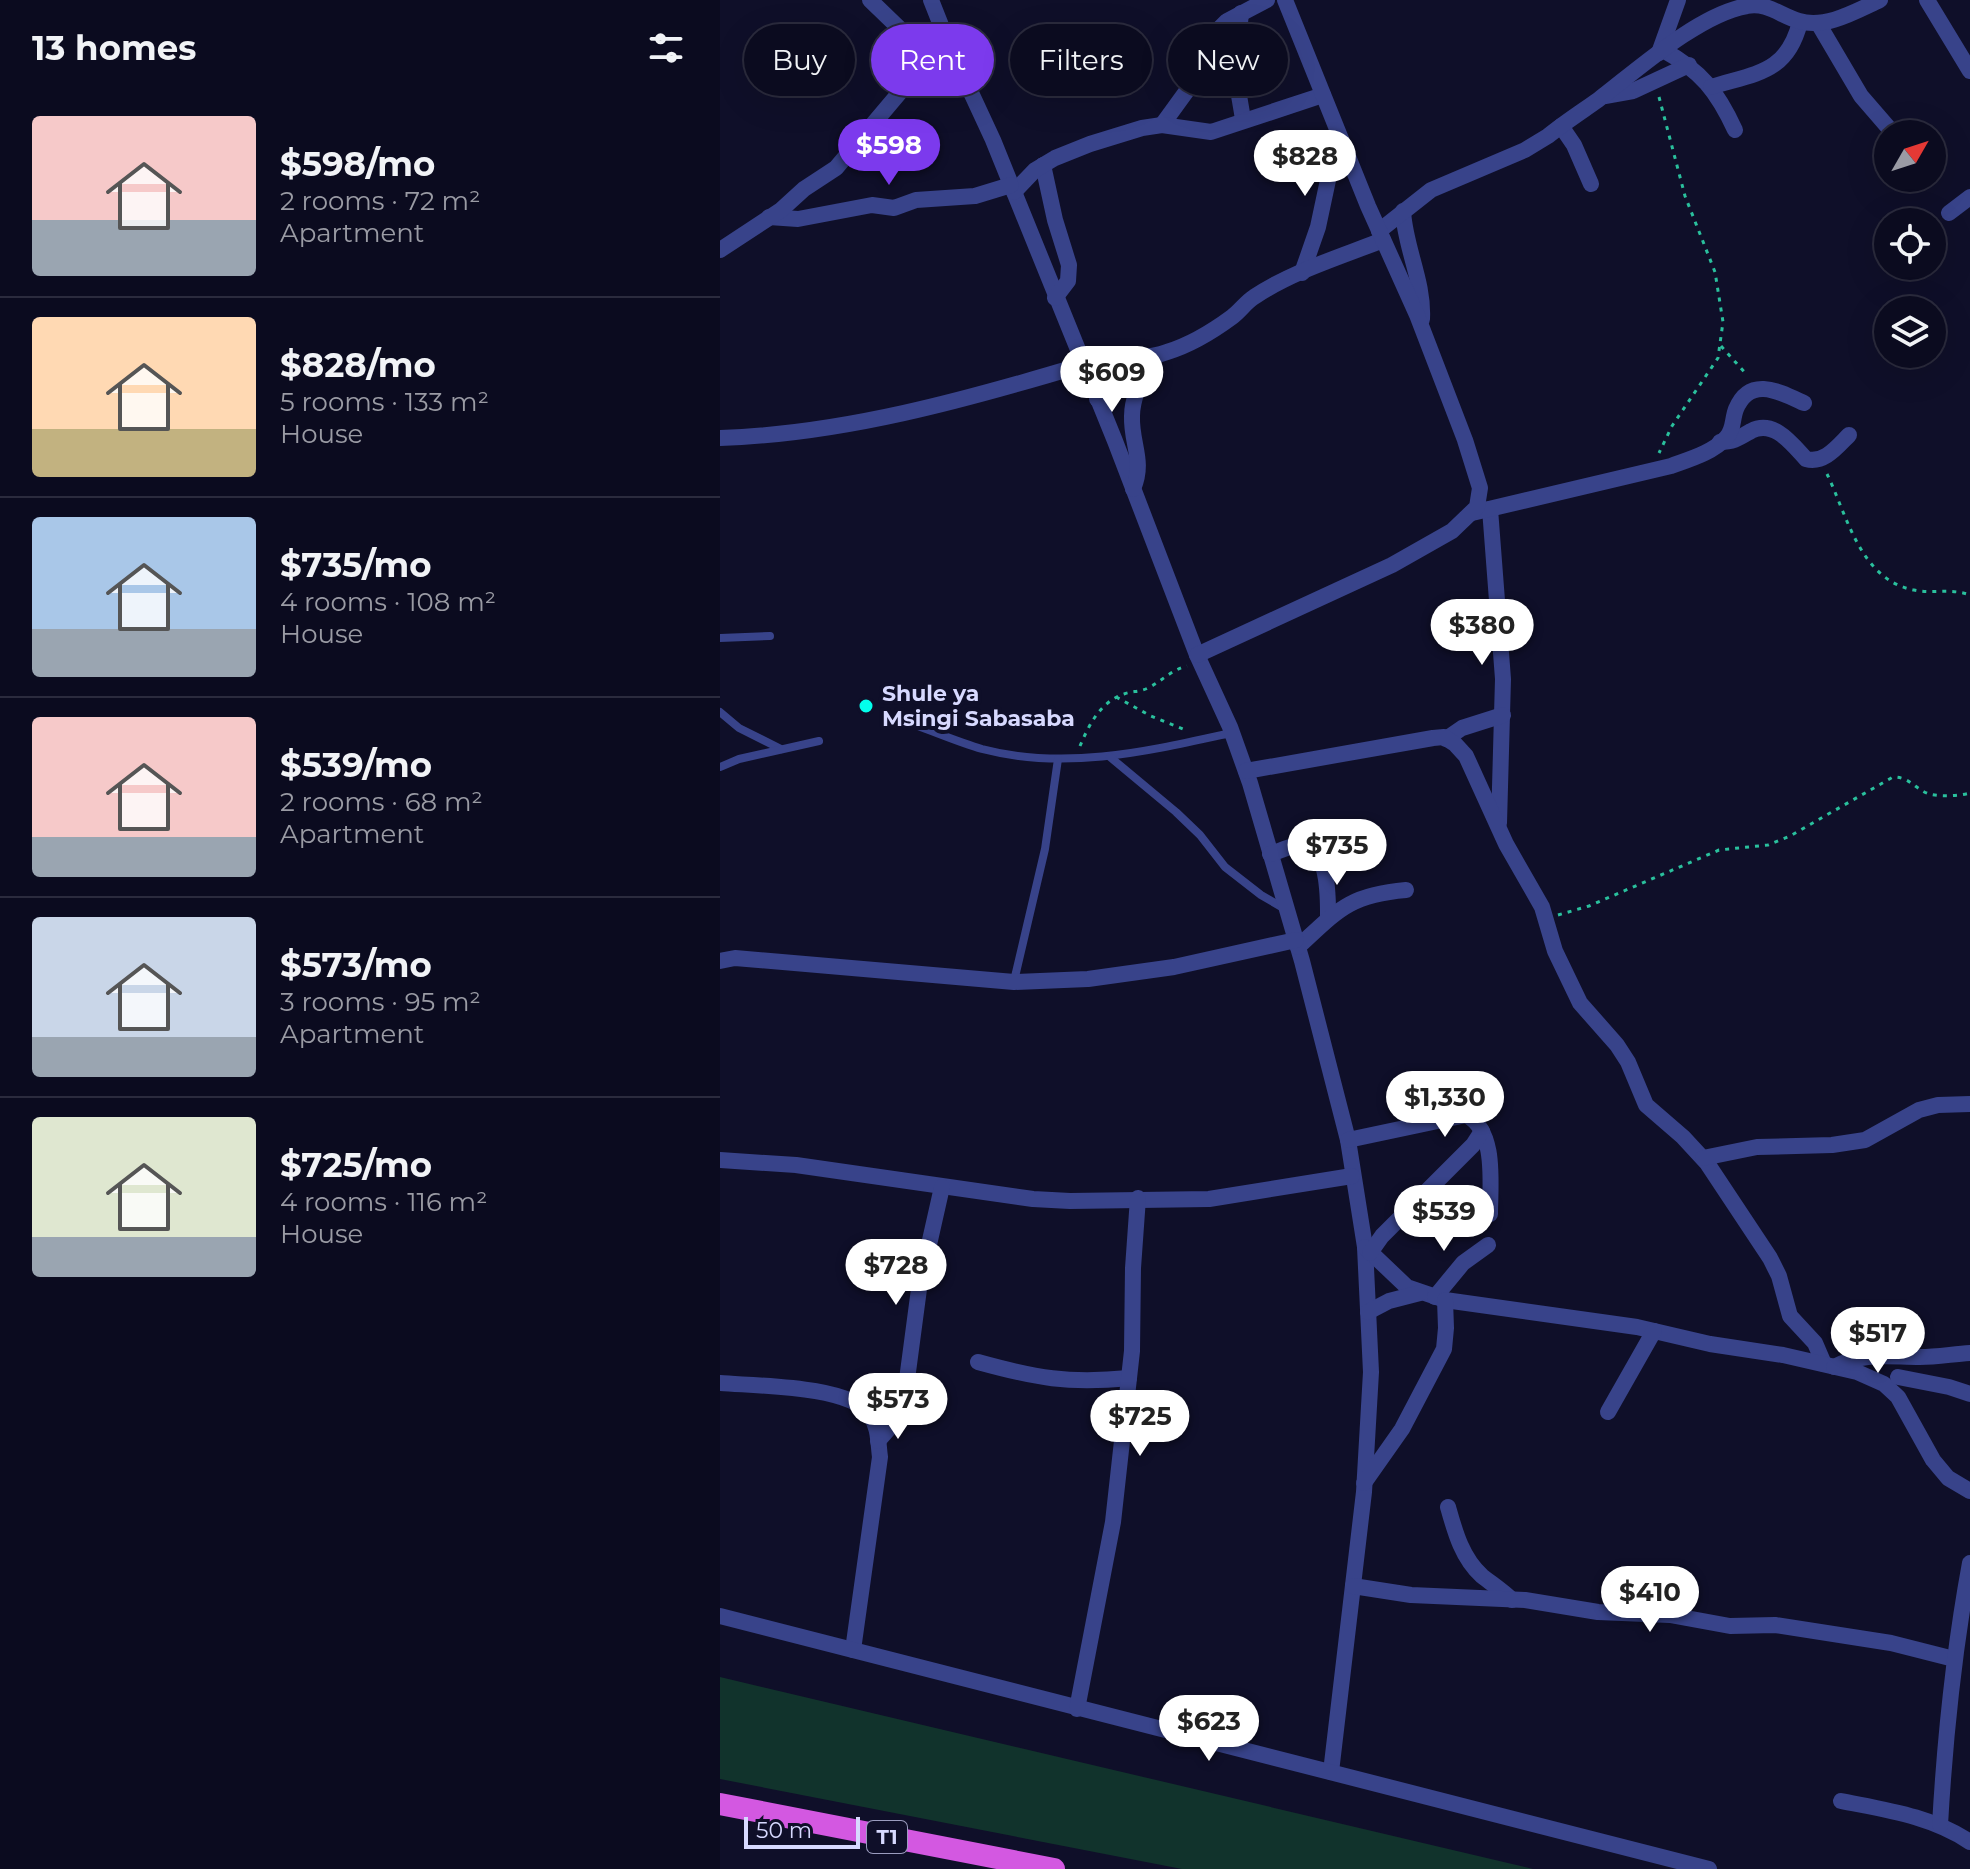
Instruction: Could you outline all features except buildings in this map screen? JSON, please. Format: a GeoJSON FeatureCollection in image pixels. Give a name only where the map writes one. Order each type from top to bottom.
{"type":"FeatureCollection","features":[{"type":"Feature","properties":{"kind":"highway","name":"T1"},"geometry":{"type":"LineString","coordinates":[[720,1804],[1054,1869]]}},
{"type":"Feature","properties":{"kind":"street"},"geometry":{"type":"LineString","coordinates":[[870,0],[895,24]]}},
{"type":"Feature","properties":{"kind":"street"},"geometry":{"type":"LineString","coordinates":[[931,0],[941,24]]}},
{"type":"Feature","properties":{"kind":"street"},"geometry":{"type":"LineString","coordinates":[[1162,125],[1199,74],[1220,28],[1267,0]]}},
{"type":"Feature","properties":{"kind":"street"},"geometry":{"type":"LineString","coordinates":[[1200,660],[1392,565],[1452,531],[1477,507],[1480,488],[1465,440],[1421,327],[1285,0]]}},
{"type":"Feature","properties":{"kind":"street"},"geometry":{"type":"LineString","coordinates":[[1661,52],[1678,0]]}},
{"type":"Feature","properties":{"kind":"street"},"geometry":{"type":"LineString","coordinates":[[720,438],[826,429],[977,397],[1112,361],[1152,356],[1188,344],[1233,316],[1254,297],[1381,236],[1403,211],[1431,190],[1525,150],[1686,34],[1742,3],[1758,5],[1800,22],[1818,23],[1842,17],[1880,0]]}},
{"type":"Feature","properties":{"kind":"street"},"geometry":{"type":"LineString","coordinates":[[1927,0],[1970,71]]}},
{"type":"Feature","properties":{"kind":"street"},"geometry":{"type":"LineString","coordinates":[[1241,13],[1235,72],[1243,119]]}},
{"type":"Feature","properties":{"kind":"street"},"geometry":{"type":"LineString","coordinates":[[1711,87],[1771,67],[1790,51],[1800,22]]}},
{"type":"Feature","properties":{"kind":"street"},"geometry":{"type":"LineString","coordinates":[[1818,23],[1861,96],[1882,120]]}},
{"type":"Feature","properties":{"kind":"street"},"geometry":{"type":"LineString","coordinates":[[1661,52],[1689,65],[1711,87],[1735,130]]}},
{"type":"Feature","properties":{"kind":"street"},"geometry":{"type":"LineString","coordinates":[[1601,97],[1633,91],[1689,65]]}},
{"type":"Feature","properties":{"kind":"street"},"geometry":{"type":"LineString","coordinates":[[769,217],[798,219],[872,205],[894,208],[916,200],[975,196],[1013,189],[1043,165],[1090,144],[1142,128],[1162,125],[1211,132],[1323,95]]}},
{"type":"Feature","properties":{"kind":"street"},"geometry":{"type":"LineString","coordinates":[[720,250],[836,168],[897,96]]}},
{"type":"Feature","properties":{"kind":"street"},"geometry":{"type":"LineString","coordinates":[[972,96],[1013,189],[1246,771],[1297,944],[1348,1140],[1352,1176],[1368,1250],[1371,1372],[1364,1483],[1331,1772]]}},
{"type":"Feature","properties":{"kind":"street"},"geometry":{"type":"LineString","coordinates":[[1561,126],[1574,145],[1591,184]]}},
{"type":"Feature","properties":{"kind":"street"},"geometry":{"type":"LineString","coordinates":[[1302,273],[1322,213],[1338,133]]}},
{"type":"Feature","properties":{"kind":"street"},"geometry":{"type":"LineString","coordinates":[[1043,165],[1069,265],[1068,281],[1055,298]]}},
{"type":"Feature","properties":{"kind":"street"},"geometry":{"type":"LineString","coordinates":[[1949,213],[1970,197]]}},
{"type":"Feature","properties":{"kind":"street"},"geometry":{"type":"LineString","coordinates":[[1403,211],[1404,231],[1423,303],[1421,327]]}},
{"type":"Feature","properties":{"kind":"street"},"geometry":{"type":"LineString","coordinates":[[1133,489],[1140,475],[1140,464],[1132,416],[1152,356]]}},
{"type":"Feature","properties":{"kind":"street"},"geometry":{"type":"LineString","coordinates":[[1097,399],[1112,361]]}},
{"type":"Feature","properties":{"kind":"street"},"geometry":{"type":"LineString","coordinates":[[1472,513],[1671,466],[1702,455],[1731,431],[1736,409],[1746,394],[1755,388],[1766,388],[1804,403]]}},
{"type":"Feature","properties":{"kind":"street"},"geometry":{"type":"LineString","coordinates":[[1720,442],[1733,442],[1763,427],[1782,433],[1806,459],[1820,460],[1849,435]]}},
{"type":"Feature","properties":{"kind":"street"},"geometry":{"type":"LineString","coordinates":[[1490,509],[1500,619],[1503,715],[1499,826]]}},
{"type":"Feature","properties":{"kind":"street"},"geometry":{"type":"LineString","coordinates":[[1446,739],[1462,728],[1503,715]]}},
{"type":"Feature","properties":{"kind":"street"},"geometry":{"type":"LineString","coordinates":[[1246,771],[1433,738],[1446,739],[1466,756],[1542,907],[1555,951],[1580,1003],[1617,1045],[1628,1062],[1646,1105],[1703,1158],[1770,1258],[1779,1276],[1790,1316],[1815,1343],[1829,1366]]}},
{"type":"Feature","properties":{"kind":"street"},"geometry":{"type":"LineString","coordinates":[[1270,854],[1295,846],[1314,850],[1324,868],[1328,919]]}},
{"type":"Feature","properties":{"kind":"street"},"geometry":{"type":"LineString","coordinates":[[723,959],[1014,982],[1088,979],[1297,944],[1338,909],[1358,898],[1379,892],[1406,890]]}},
{"type":"Feature","properties":{"kind":"street"},"geometry":{"type":"LineString","coordinates":[[1703,1158],[1757,1147],[1832,1145],[1865,1140],[1919,1110],[1938,1105],[1970,1104]]}},
{"type":"Feature","properties":{"kind":"street"},"geometry":{"type":"LineString","coordinates":[[1348,1140],[1399,1131],[1457,1115],[1472,1118],[1482,1131],[1490,1162],[1490,1214]]}},
{"type":"Feature","properties":{"kind":"street"},"geometry":{"type":"LineString","coordinates":[[1368,1250],[1473,1145],[1482,1131]]}},
{"type":"Feature","properties":{"kind":"street"},"geometry":{"type":"LineString","coordinates":[[720,1160],[796,1165],[1045,1200],[1209,1199],[1352,1176]]}},
{"type":"Feature","properties":{"kind":"street"},"geometry":{"type":"LineString","coordinates":[[878,1441],[900,1416],[904,1402],[919,1289],[942,1187]]}},
{"type":"Feature","properties":{"kind":"street"},"geometry":{"type":"LineString","coordinates":[[1077,1709],[1113,1522],[1129,1378],[1138,1198]]}},
{"type":"Feature","properties":{"kind":"street"},"geometry":{"type":"LineString","coordinates":[[1434,1297],[1463,1263],[1488,1245]]}},
{"type":"Feature","properties":{"kind":"street"},"geometry":{"type":"LineString","coordinates":[[1364,1483],[1402,1429],[1444,1349],[1446,1328],[1434,1297],[1407,1287],[1368,1250]]}},
{"type":"Feature","properties":{"kind":"street"},"geometry":{"type":"LineString","coordinates":[[1368,1312],[1402,1296],[1434,1297],[1654,1331],[1857,1372],[1884,1384],[1898,1397],[1933,1460],[1948,1478],[1970,1491]]}},
{"type":"Feature","properties":{"kind":"street"},"geometry":{"type":"LineString","coordinates":[[1608,1412],[1654,1331]]}},
{"type":"Feature","properties":{"kind":"street"},"geometry":{"type":"LineString","coordinates":[[1829,1366],[1853,1358],[1878,1355],[1901,1357],[1970,1353]]}},
{"type":"Feature","properties":{"kind":"street"},"geometry":{"type":"LineString","coordinates":[[1898,1397],[1901,1357]]}},
{"type":"Feature","properties":{"kind":"street"},"geometry":{"type":"LineString","coordinates":[[978,1362],[1031,1377],[1060,1381],[1129,1378]]}},
{"type":"Feature","properties":{"kind":"street"},"geometry":{"type":"LineString","coordinates":[[1898,1377],[1970,1394]]}},
{"type":"Feature","properties":{"kind":"street"},"geometry":{"type":"LineString","coordinates":[[720,1383],[818,1393],[852,1401],[869,1412],[876,1428],[880,1457],[853,1650]]}},
{"type":"Feature","properties":{"kind":"street"},"geometry":{"type":"LineString","coordinates":[[1448,1507],[1468,1560],[1479,1574],[1512,1600]]}},
{"type":"Feature","properties":{"kind":"street"},"geometry":{"type":"LineString","coordinates":[[1940,1825],[1946,1719],[1954,1659],[1964,1629],[1970,1563]]}},
{"type":"Feature","properties":{"kind":"street"},"geometry":{"type":"LineString","coordinates":[[1353,1586],[1411,1595],[1512,1600],[1598,1612],[1670,1615],[1730,1626],[1775,1625],[1891,1643],[1954,1659]]}},
{"type":"Feature","properties":{"kind":"street"},"geometry":{"type":"LineString","coordinates":[[720,1616],[1709,1869]]}},
{"type":"Feature","properties":{"kind":"street"},"geometry":{"type":"LineString","coordinates":[[1841,1801],[1911,1815],[1940,1825],[1970,1842]]}},
{"type":"Feature","properties":{"kind":"lane"},"geometry":{"type":"LineString","coordinates":[[720,638],[770,636]]}},
{"type":"Feature","properties":{"kind":"lane"},"geometry":{"type":"LineString","coordinates":[[720,712],[739,728],[782,749]]}},
{"type":"Feature","properties":{"kind":"lane"},"geometry":{"type":"LineString","coordinates":[[918,726],[983,749],[1058,759],[1110,757],[1232,733]]}},
{"type":"Feature","properties":{"kind":"lane"},"geometry":{"type":"LineString","coordinates":[[720,767],[739,759],[819,741]]}},
{"type":"Feature","properties":{"kind":"lane"},"geometry":{"type":"LineString","coordinates":[[1110,757],[1176,812],[1200,835],[1225,867],[1261,895],[1286,909]]}},
{"type":"Feature","properties":{"kind":"lane"},"geometry":{"type":"LineString","coordinates":[[1014,982],[1045,849],[1058,759]]}},
{"type":"Feature","properties":{"kind":"path"},"geometry":{"type":"LineString","coordinates":[[1653,470],[1672,426],[1712,369],[1721,346],[1721,296],[1715,272],[1685,196],[1660,106],[1657,81]]}},
{"type":"Feature","properties":{"kind":"path"},"geometry":{"type":"LineString","coordinates":[[1721,346],[1755,388]]}},
{"type":"Feature","properties":{"kind":"path"},"geometry":{"type":"LineString","coordinates":[[1820,460],[1854,540],[1877,569],[1902,587],[1959,591],[1970,595]]}},
{"type":"Feature","properties":{"kind":"path"},"geometry":{"type":"LineString","coordinates":[[1076,759],[1088,728],[1101,709],[1116,697],[1145,690],[1200,660]]}},
{"type":"Feature","properties":{"kind":"path"},"geometry":{"type":"LineString","coordinates":[[1116,697],[1151,716],[1184,727],[1197,740]]}},
{"type":"Feature","properties":{"kind":"path"},"geometry":{"type":"LineString","coordinates":[[1545,917],[1589,906],[1719,850],[1768,845],[1790,836],[1893,777],[1908,779],[1929,794],[1970,793]]}},
{"type":"Feature","properties":{"kind":"green space"},"geometry":{"type":"Polygon","coordinates":[[[720,1677],[1533,1869],[1182,1869],[720,1779],[720,1677]]]}},
{"type":"Feature","properties":{"kind":"place","name":"Shule ya Msingi Sabasaba"},"geometry":{"type":"Point","coordinates":[866,706]}}]}
